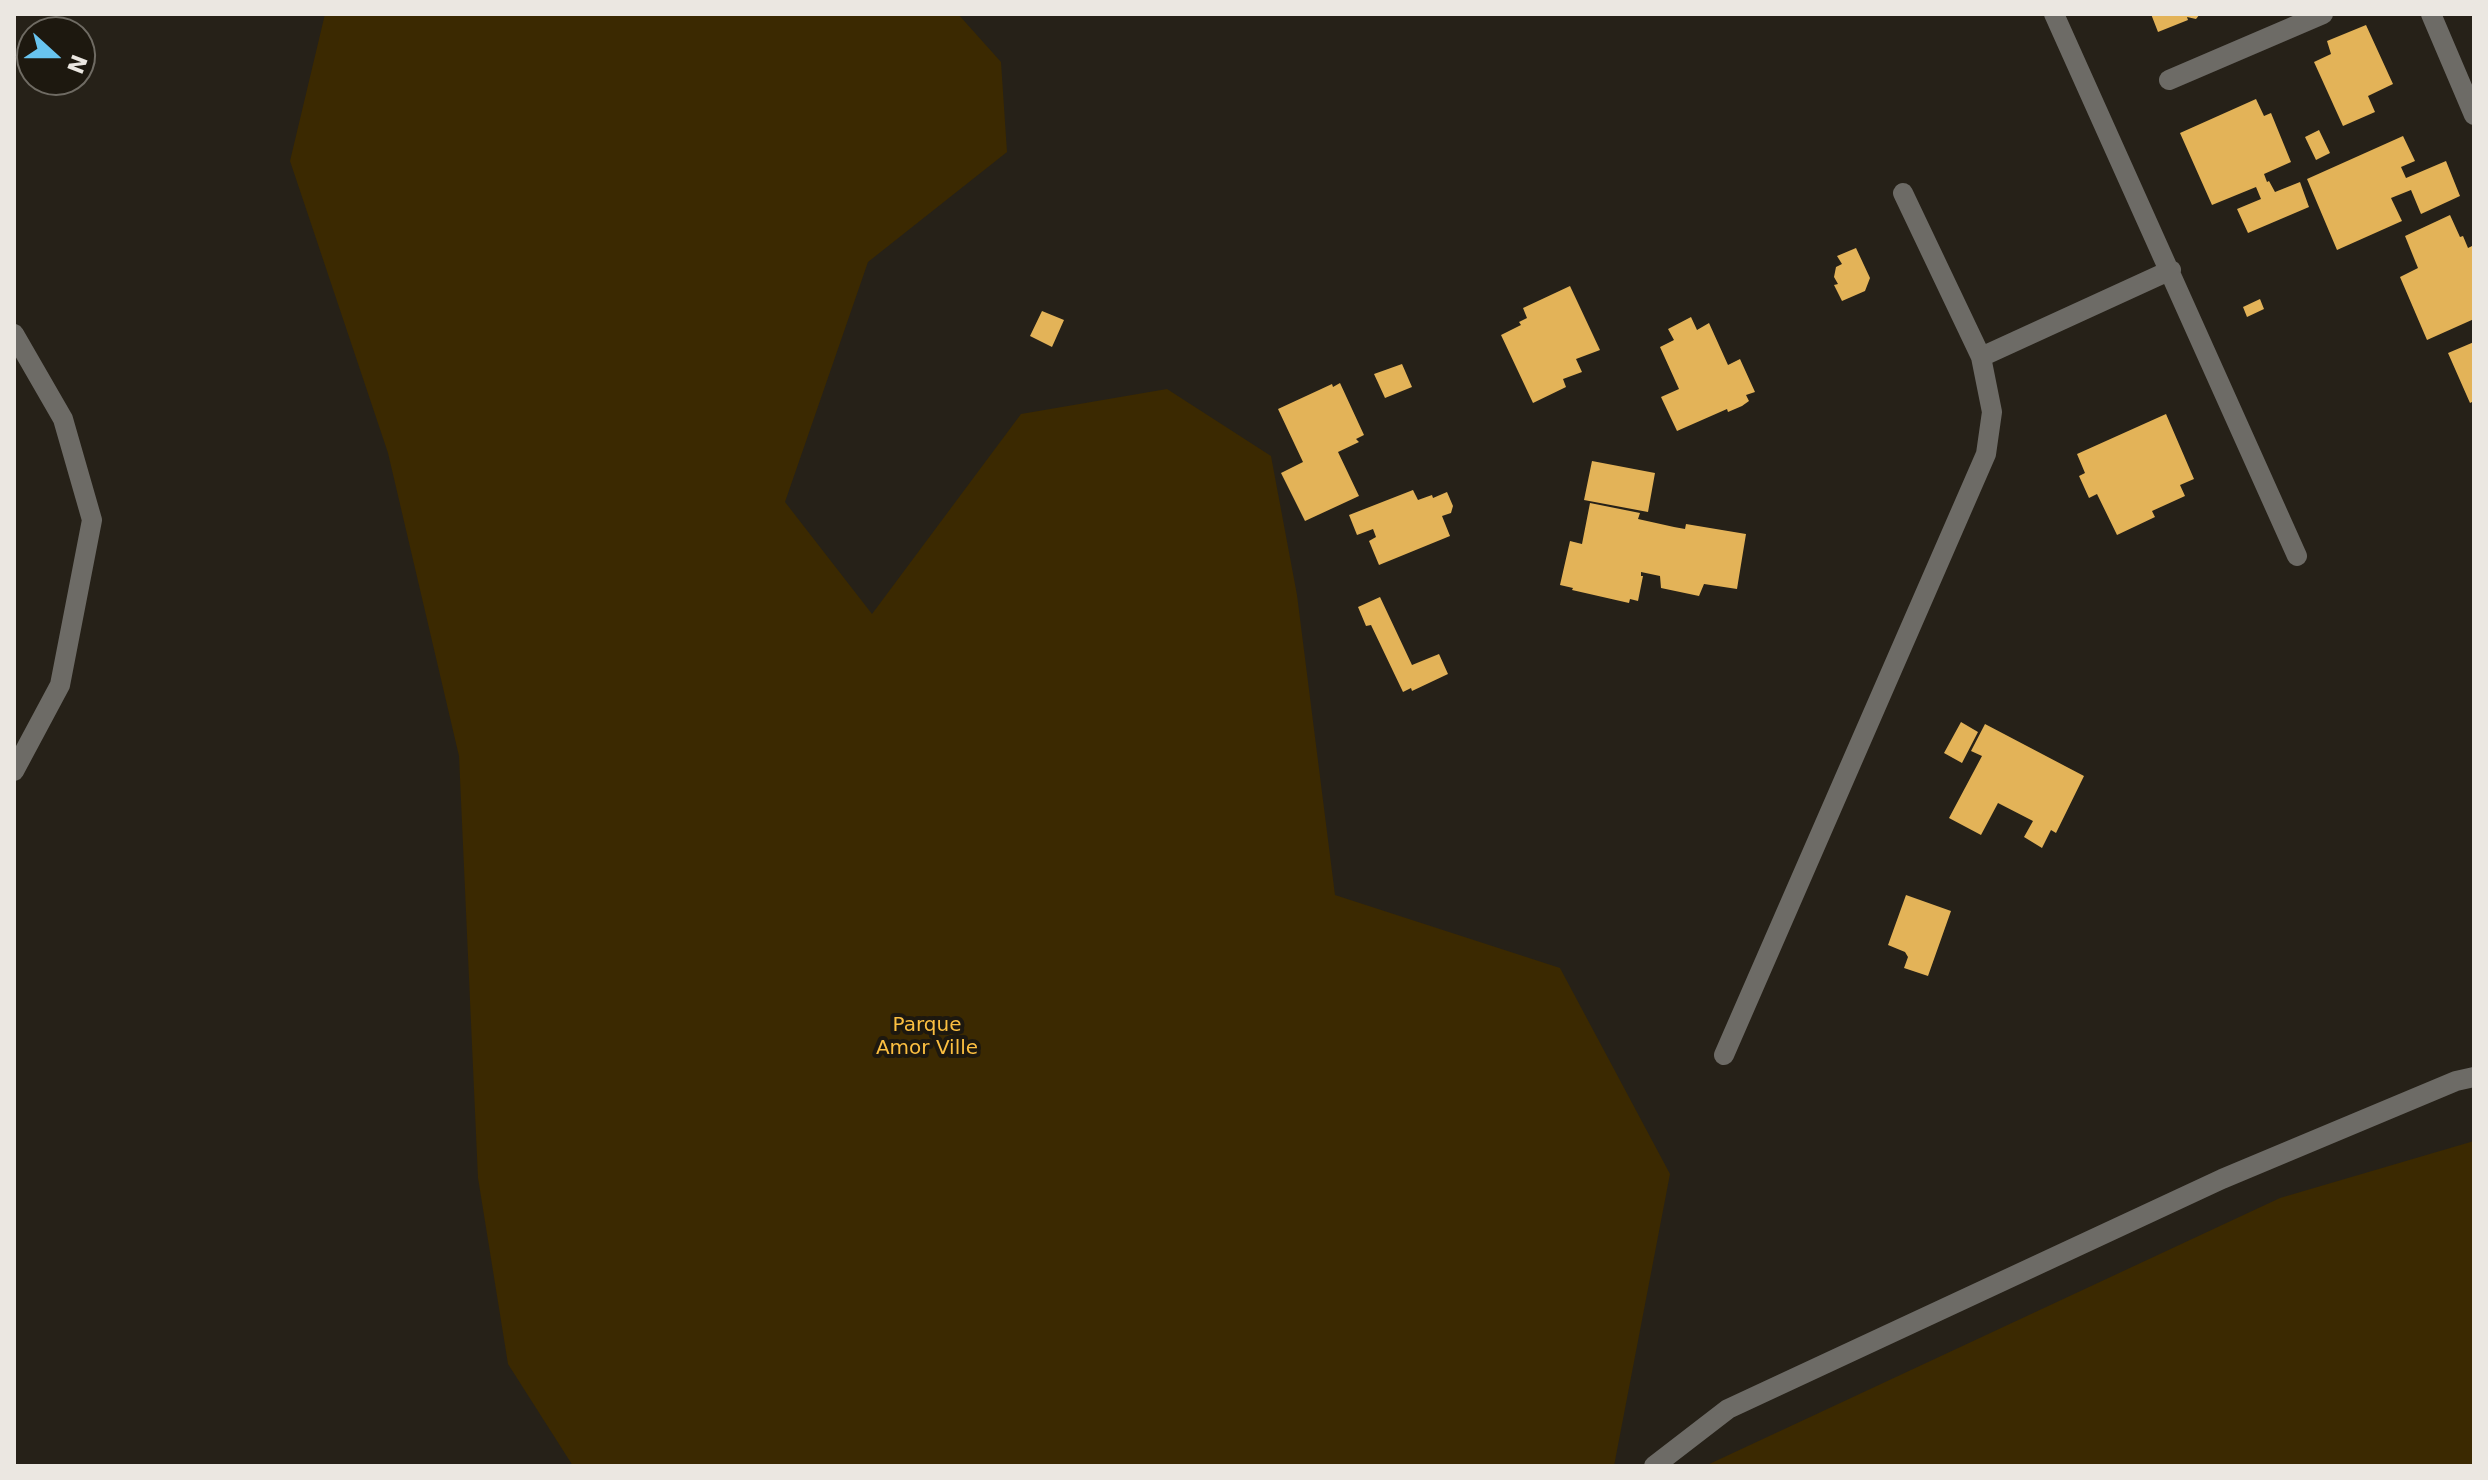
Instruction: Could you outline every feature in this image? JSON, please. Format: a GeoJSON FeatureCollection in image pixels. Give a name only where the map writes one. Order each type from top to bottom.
{"type":"FeatureCollection","features":[{"type":"Feature","properties":{"kind":"street"},"geometry":{"type":"LineString","coordinates":[[2054,14],[2297,556]]}},
{"type":"Feature","properties":{"kind":"street"},"geometry":{"type":"LineString","coordinates":[[2169,80],[2323,14]]}},
{"type":"Feature","properties":{"kind":"street"},"geometry":{"type":"LineString","coordinates":[[2431,14],[2474,115]]}},
{"type":"Feature","properties":{"kind":"street"},"geometry":{"type":"LineString","coordinates":[[1724,1055],[1986,454],[1992,412],[1981,357],[1903,193]]}},
{"type":"Feature","properties":{"kind":"street"},"geometry":{"type":"LineString","coordinates":[[1981,357],[2171,270]]}},
{"type":"Feature","properties":{"kind":"street"},"geometry":{"type":"LineString","coordinates":[[14,334],[63,419],[92,520],[60,685],[14,771]]}},
{"type":"Feature","properties":{"kind":"street"},"geometry":{"type":"LineString","coordinates":[[1654,1466],[1728,1409],[2222,1179],[2456,1081],[2474,1077]]}},
{"type":"Feature","properties":{"kind":"green space","name":"Parque Amor Ville"},"geometry":{"type":"Polygon","coordinates":[[[325,14],[958,14],[1001,62],[1007,152],[868,262],[785,502],[872,614],[1021,414],[1167,389],[1271,456],[1297,595],[1335,895],[1560,968],[1670,1174],[1614,1466],[573,1466],[508,1364],[478,1178],[459,756],[388,453],[290,161],[325,14]]]}},
{"type":"Feature","properties":{"kind":"green space"},"geometry":{"type":"Polygon","coordinates":[[[2474,1141],[2474,1466],[1705,1466],[2280,1198],[2474,1141]]]}},
{"type":"Feature","properties":{"kind":"building"},"geometry":{"type":"Polygon","coordinates":[[[2151,14],[2200,14],[2196,19],[2187,17],[2188,20],[2158,32],[2151,14]]]}},
{"type":"Feature","properties":{"kind":"building"},"geometry":{"type":"Polygon","coordinates":[[[2366,25],[2393,84],[2368,96],[2375,112],[2343,126],[2314,62],[2331,54],[2327,41],[2366,25]]]}},
{"type":"Feature","properties":{"kind":"building"},"geometry":{"type":"Polygon","coordinates":[[[2256,99],[2264,116],[2271,113],[2291,162],[2264,174],[2267,182],[2275,192],[2300,182],[2309,207],[2248,233],[2237,209],[2261,199],[2256,187],[2212,205],[2180,133],[2256,99]]]}},
{"type":"Feature","properties":{"kind":"building"},"geometry":{"type":"Polygon","coordinates":[[[2319,130],[2330,153],[2316,160],[2305,137],[2319,130]]]}},
{"type":"Feature","properties":{"kind":"building"},"geometry":{"type":"Polygon","coordinates":[[[2403,136],[2415,161],[2401,167],[2406,178],[2446,161],[2460,196],[2421,214],[2411,190],[2391,198],[2402,221],[2337,250],[2307,179],[2403,136]]]}},
{"type":"Feature","properties":{"kind":"building"},"geometry":{"type":"Polygon","coordinates":[[[2450,215],[2468,248],[2474,245],[2474,319],[2427,340],[2400,277],[2418,268],[2405,236],[2450,215]]]}},
{"type":"Feature","properties":{"kind":"building"},"geometry":{"type":"Polygon","coordinates":[[[1856,248],[1870,278],[1865,291],[1842,301],[1834,285],[1838,284],[1834,277],[1836,267],[1842,264],[1837,256],[1856,248]]]}},
{"type":"Feature","properties":{"kind":"building"},"geometry":{"type":"Polygon","coordinates":[[[1570,286],[1600,350],[1576,359],[1582,372],[1563,379],[1566,387],[1533,403],[1501,335],[1521,325],[1519,322],[1527,318],[1523,308],[1570,286]]]}},
{"type":"Feature","properties":{"kind":"building"},"geometry":{"type":"Polygon","coordinates":[[[2260,299],[2264,309],[2247,317],[2243,307],[2260,299]]]}},
{"type":"Feature","properties":{"kind":"building"},"geometry":{"type":"Polygon","coordinates":[[[1042,311],[1064,320],[1052,347],[1030,336],[1042,311]]]}},
{"type":"Feature","properties":{"kind":"building"},"geometry":{"type":"Polygon","coordinates":[[[1691,317],[1697,330],[1709,323],[1728,365],[1740,359],[1755,392],[1746,395],[1749,401],[1742,406],[1728,412],[1727,409],[1677,431],[1661,397],[1679,389],[1660,347],[1674,340],[1668,329],[1691,317]]]}},
{"type":"Feature","properties":{"kind":"building"},"geometry":{"type":"Polygon","coordinates":[[[2474,342],[2474,401],[2470,403],[2448,353],[2474,342]]]}},
{"type":"Feature","properties":{"kind":"building"},"geometry":{"type":"Polygon","coordinates":[[[1402,364],[1412,387],[1385,398],[1374,374],[1402,364]]]}},
{"type":"Feature","properties":{"kind":"building"},"geometry":{"type":"Polygon","coordinates":[[[1340,383],[1364,435],[1356,439],[1359,442],[1338,452],[1359,496],[1305,521],[1281,473],[1303,462],[1278,409],[1340,383]]]}},
{"type":"Feature","properties":{"kind":"building"},"geometry":{"type":"Polygon","coordinates":[[[2166,414],[2194,479],[2180,485],[2185,496],[2152,511],[2155,517],[2117,535],[2097,494],[2089,498],[2079,476],[2085,473],[2077,454],[2166,414]]]}},
{"type":"Feature","properties":{"kind":"building"},"geometry":{"type":"Polygon","coordinates":[[[1592,461],[1655,473],[1648,512],[1584,500],[1592,461]]]}},
{"type":"Feature","properties":{"kind":"building"},"geometry":{"type":"Polygon","coordinates":[[[1413,490],[1418,500],[1447,492],[1453,506],[1451,513],[1442,516],[1450,536],[1379,565],[1369,541],[1376,537],[1373,529],[1357,535],[1349,515],[1413,490]]]}},
{"type":"Feature","properties":{"kind":"building"},"geometry":{"type":"Polygon","coordinates":[[[1590,503],[1640,513],[1638,519],[1674,527],[1685,529],[1686,524],[1746,534],[1737,589],[1704,584],[1699,596],[1661,588],[1660,576],[1641,572],[1643,576],[1638,601],[1630,599],[1629,603],[1560,585],[1570,541],[1582,544],[1590,503]]]}},
{"type":"Feature","properties":{"kind":"building"},"geometry":{"type":"Polygon","coordinates":[[[1380,597],[1412,665],[1439,654],[1448,674],[1412,691],[1411,688],[1403,692],[1371,625],[1366,626],[1358,607],[1380,597]]]}},
{"type":"Feature","properties":{"kind":"building"},"geometry":{"type":"Polygon","coordinates":[[[1961,722],[1978,732],[1962,763],[1944,753],[1961,722]]]}},
{"type":"Feature","properties":{"kind":"building"},"geometry":{"type":"Polygon","coordinates":[[[1985,724],[2084,776],[2056,833],[2051,830],[2042,848],[2024,837],[2033,821],[1998,803],[1981,835],[1949,818],[1982,756],[1971,751],[1985,724]]]}},
{"type":"Feature","properties":{"kind":"building"},"geometry":{"type":"Polygon","coordinates":[[[1906,895],[1951,911],[1928,976],[1904,968],[1908,957],[1905,952],[1888,945],[1906,895]]]}}]}
